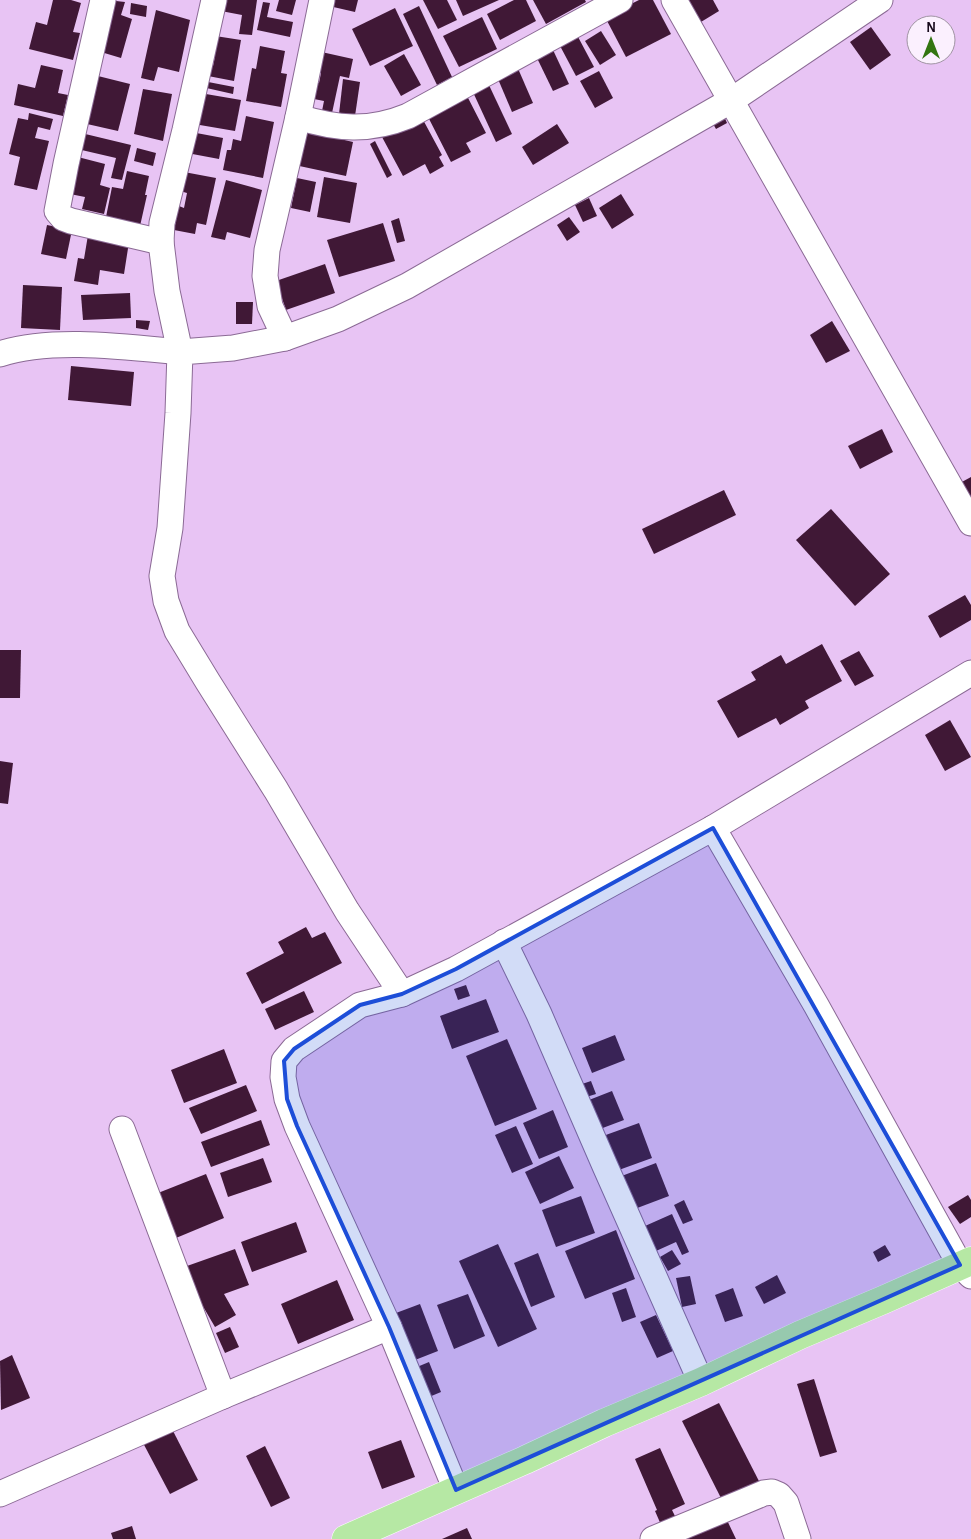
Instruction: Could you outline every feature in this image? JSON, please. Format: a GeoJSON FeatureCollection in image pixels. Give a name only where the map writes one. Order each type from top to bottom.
{"type":"FeatureCollection","features":[{"type":"Feature","properties":{"kind":"highway"},"geometry":{"type":"LineString","coordinates":[[346,1539],[604,1423],[702,1382],[800,1335],[968,1267]]}},
{"type":"Feature","properties":{"kind":"street"},"geometry":{"type":"LineString","coordinates":[[104,0],[57,211],[63,218],[71,221],[161,242]]}},
{"type":"Feature","properties":{"kind":"street"},"geometry":{"type":"LineString","coordinates":[[214,0],[162,223],[161,242],[167,291],[180,352],[170,528],[162,576],[166,601],[177,631],[276,790],[347,911],[402,994]]}},
{"type":"Feature","properties":{"kind":"street"},"geometry":{"type":"LineString","coordinates":[[285,338],[270,306],[265,276],[266,250],[298,117],[322,0]]}},
{"type":"Feature","properties":{"kind":"street"},"geometry":{"type":"LineString","coordinates":[[298,117],[351,128],[373,127],[391,123],[408,116],[620,0]]}},
{"type":"Feature","properties":{"kind":"street"},"geometry":{"type":"LineString","coordinates":[[674,0],[971,523]]}},
{"type":"Feature","properties":{"kind":"street"},"geometry":{"type":"LineString","coordinates":[[0,354],[14,350],[65,345],[124,347],[180,352],[233,348],[285,338],[338,319],[407,286],[732,100],[880,0]]}},
{"type":"Feature","properties":{"kind":"street"},"geometry":{"type":"LineString","coordinates":[[456,1490],[389,1327],[297,1126],[287,1099],[283,1077],[284,1061],[294,1049],[360,1005],[402,994],[456,969],[714,828],[971,673]]}},
{"type":"Feature","properties":{"kind":"street"},"geometry":{"type":"LineString","coordinates":[[714,828],[968,1267]]}},
{"type":"Feature","properties":{"kind":"street"},"geometry":{"type":"LineString","coordinates":[[504,942],[539,1014],[604,1166],[702,1382]]}},
{"type":"Feature","properties":{"kind":"street"},"geometry":{"type":"LineString","coordinates":[[122,1130],[223,1396]]}},
{"type":"Feature","properties":{"kind":"street"},"geometry":{"type":"LineString","coordinates":[[0,1494],[223,1396],[389,1327]]}},
{"type":"Feature","properties":{"kind":"street"},"geometry":{"type":"LineString","coordinates":[[654,1539],[751,1498],[772,1492],[779,1495],[786,1503],[798,1539]]}},
{"type":"Feature","properties":{"kind":"highlighted area"},"geometry":{"type":"Polygon","coordinates":[[[713,828],[960,1265],[456,1490],[389,1327],[297,1126],[287,1099],[284,1061],[294,1049],[360,1005],[402,994],[456,969],[713,828]]]}},
{"type":"Feature","properties":{"kind":"building"},"geometry":{"type":"Polygon","coordinates":[[[53,0],[71,0],[81,3],[73,32],[80,33],[73,60],[29,49],[36,22],[47,25],[53,0]]]}},
{"type":"Feature","properties":{"kind":"building"},"geometry":{"type":"Polygon","coordinates":[[[107,0],[125,2],[121,15],[132,19],[121,58],[101,52],[107,0]]]}},
{"type":"Feature","properties":{"kind":"building"},"geometry":{"type":"Polygon","coordinates":[[[222,0],[257,0],[252,35],[239,34],[242,15],[221,11],[222,0]]]}},
{"type":"Feature","properties":{"kind":"building"},"geometry":{"type":"Polygon","coordinates":[[[279,0],[296,0],[292,15],[276,11],[279,0]]]}},
{"type":"Feature","properties":{"kind":"building"},"geometry":{"type":"Polygon","coordinates":[[[330,0],[358,0],[355,12],[329,6],[330,0]]]}},
{"type":"Feature","properties":{"kind":"building"},"geometry":{"type":"Polygon","coordinates":[[[423,0],[447,0],[457,20],[438,29],[423,0]]]}},
{"type":"Feature","properties":{"kind":"building"},"geometry":{"type":"Polygon","coordinates":[[[456,0],[499,0],[463,16],[456,0]]]}},
{"type":"Feature","properties":{"kind":"building"},"geometry":{"type":"Polygon","coordinates":[[[514,0],[526,0],[536,21],[500,40],[487,14],[514,0]]]}},
{"type":"Feature","properties":{"kind":"building"},"geometry":{"type":"Polygon","coordinates":[[[533,0],[585,0],[586,2],[546,24],[533,0]]]}},
{"type":"Feature","properties":{"kind":"building"},"geometry":{"type":"Polygon","coordinates":[[[639,0],[653,0],[671,34],[626,57],[605,17],[639,0]]]}},
{"type":"Feature","properties":{"kind":"building"},"geometry":{"type":"Polygon","coordinates":[[[681,0],[713,0],[719,11],[696,25],[681,0]]]}},
{"type":"Feature","properties":{"kind":"building"},"geometry":{"type":"Polygon","coordinates":[[[263,2],[270,3],[267,17],[293,22],[290,37],[257,30],[263,2]]]}},
{"type":"Feature","properties":{"kind":"building"},"geometry":{"type":"Polygon","coordinates":[[[131,3],[147,6],[146,17],[130,14],[131,3]]]}},
{"type":"Feature","properties":{"kind":"building"},"geometry":{"type":"Polygon","coordinates":[[[419,6],[452,77],[437,85],[403,14],[419,6]]]}},
{"type":"Feature","properties":{"kind":"building"},"geometry":{"type":"Polygon","coordinates":[[[395,8],[413,46],[370,66],[352,29],[395,8]]]}},
{"type":"Feature","properties":{"kind":"building"},"geometry":{"type":"Polygon","coordinates":[[[156,10],[190,20],[179,72],[158,67],[154,81],[141,78],[156,10]]]}},
{"type":"Feature","properties":{"kind":"building"},"geometry":{"type":"Polygon","coordinates":[[[482,17],[497,49],[459,67],[443,36],[482,17]]]}},
{"type":"Feature","properties":{"kind":"building"},"geometry":{"type":"Polygon","coordinates":[[[871,27],[891,55],[870,70],[850,42],[871,27]]]}},
{"type":"Feature","properties":{"kind":"building"},"geometry":{"type":"Polygon","coordinates":[[[601,31],[616,55],[600,65],[585,41],[601,31]]]}},
{"type":"Feature","properties":{"kind":"building"},"geometry":{"type":"Polygon","coordinates":[[[209,35],[241,40],[234,81],[208,76],[210,65],[213,66],[215,56],[205,55],[209,35]]]}},
{"type":"Feature","properties":{"kind":"building"},"geometry":{"type":"Polygon","coordinates":[[[577,35],[594,67],[576,76],[559,44],[577,35]]]}},
{"type":"Feature","properties":{"kind":"building"},"geometry":{"type":"Polygon","coordinates":[[[260,46],[285,51],[281,73],[287,74],[281,107],[246,101],[252,68],[256,69],[260,46]]]}},
{"type":"Feature","properties":{"kind":"building"},"geometry":{"type":"Polygon","coordinates":[[[553,50],[569,84],[553,91],[537,58],[553,50]]]}},
{"type":"Feature","properties":{"kind":"building"},"geometry":{"type":"Polygon","coordinates":[[[317,51],[353,59],[349,78],[340,76],[332,113],[322,111],[324,101],[309,98],[312,81],[319,83],[321,73],[312,71],[317,51]]]}},
{"type":"Feature","properties":{"kind":"building"},"geometry":{"type":"Polygon","coordinates":[[[404,54],[421,85],[401,96],[384,66],[404,54]]]}},
{"type":"Feature","properties":{"kind":"building"},"geometry":{"type":"Polygon","coordinates":[[[516,64],[533,103],[512,112],[495,72],[516,64]]]}},
{"type":"Feature","properties":{"kind":"building"},"geometry":{"type":"Polygon","coordinates":[[[41,65],[63,70],[58,93],[68,95],[63,116],[14,105],[18,84],[35,88],[41,65]]]}},
{"type":"Feature","properties":{"kind":"building"},"geometry":{"type":"Polygon","coordinates":[[[599,71],[613,98],[595,108],[580,81],[599,71]]]}},
{"type":"Feature","properties":{"kind":"building"},"geometry":{"type":"Polygon","coordinates":[[[98,76],[130,84],[118,131],[87,124],[98,76]]]}},
{"type":"Feature","properties":{"kind":"building"},"geometry":{"type":"Polygon","coordinates":[[[343,79],[360,82],[355,116],[339,114],[343,79]]]}},
{"type":"Feature","properties":{"kind":"building"},"geometry":{"type":"Polygon","coordinates":[[[203,81],[234,87],[233,94],[202,87],[203,81]]]}},
{"type":"Feature","properties":{"kind":"building"},"geometry":{"type":"Polygon","coordinates":[[[488,83],[512,134],[496,142],[472,90],[488,83]]]}},
{"type":"Feature","properties":{"kind":"building"},"geometry":{"type":"Polygon","coordinates":[[[143,89],[172,94],[163,141],[134,134],[143,89]]]}},
{"type":"Feature","properties":{"kind":"building"},"geometry":{"type":"Polygon","coordinates":[[[465,92],[486,133],[466,143],[471,152],[451,162],[425,111],[465,92]]]}},
{"type":"Feature","properties":{"kind":"building"},"geometry":{"type":"Polygon","coordinates":[[[200,93],[241,100],[235,131],[194,124],[200,93]]]}},
{"type":"Feature","properties":{"kind":"building"},"geometry":{"type":"Polygon","coordinates":[[[29,113],[53,119],[50,130],[38,127],[35,138],[49,141],[37,190],[14,185],[20,157],[9,154],[18,118],[28,120],[29,113]]]}},
{"type":"Feature","properties":{"kind":"building"},"geometry":{"type":"Polygon","coordinates":[[[723,114],[727,123],[716,129],[711,120],[723,114]]]}},
{"type":"Feature","properties":{"kind":"building"},"geometry":{"type":"Polygon","coordinates":[[[246,116],[274,122],[263,178],[223,170],[227,150],[231,150],[233,139],[241,141],[246,116]]]}},
{"type":"Feature","properties":{"kind":"building"},"geometry":{"type":"Polygon","coordinates":[[[421,116],[442,155],[439,157],[444,166],[430,174],[425,164],[403,176],[382,137],[421,116]]]}},
{"type":"Feature","properties":{"kind":"building"},"geometry":{"type":"Polygon","coordinates":[[[557,124],[569,143],[533,165],[522,147],[557,124]]]}},
{"type":"Feature","properties":{"kind":"building"},"geometry":{"type":"Polygon","coordinates":[[[298,129],[353,142],[346,176],[290,164],[298,129]]]}},
{"type":"Feature","properties":{"kind":"building"},"geometry":{"type":"Polygon","coordinates":[[[77,132],[131,145],[122,180],[111,178],[116,158],[73,148],[77,132]]]}},
{"type":"Feature","properties":{"kind":"building"},"geometry":{"type":"Polygon","coordinates":[[[191,132],[223,138],[219,159],[187,153],[191,132]]]}},
{"type":"Feature","properties":{"kind":"building"},"geometry":{"type":"Polygon","coordinates":[[[375,141],[392,175],[387,178],[370,144],[375,141]]]}},
{"type":"Feature","properties":{"kind":"building"},"geometry":{"type":"Polygon","coordinates":[[[137,148],[156,153],[153,166],[134,161],[137,148]]]}},
{"type":"Feature","properties":{"kind":"building"},"geometry":{"type":"Polygon","coordinates":[[[74,156],[105,164],[100,185],[110,188],[104,214],[82,209],[85,197],[65,193],[74,156]]]}},
{"type":"Feature","properties":{"kind":"building"},"geometry":{"type":"Polygon","coordinates":[[[127,171],[149,176],[140,226],[106,217],[112,187],[123,189],[127,171]]]}},
{"type":"Feature","properties":{"kind":"building"},"geometry":{"type":"Polygon","coordinates":[[[184,172],[216,178],[206,225],[197,223],[195,234],[174,230],[179,206],[184,208],[187,193],[180,191],[184,172]]]}},
{"type":"Feature","properties":{"kind":"building"},"geometry":{"type":"Polygon","coordinates":[[[324,177],[357,183],[350,223],[317,217],[324,177]]]}},
{"type":"Feature","properties":{"kind":"building"},"geometry":{"type":"Polygon","coordinates":[[[297,178],[316,182],[310,212],[291,208],[297,178]]]}},
{"type":"Feature","properties":{"kind":"building"},"geometry":{"type":"Polygon","coordinates":[[[226,180],[262,190],[250,238],[227,232],[225,240],[211,237],[226,180]]]}},
{"type":"Feature","properties":{"kind":"building"},"geometry":{"type":"Polygon","coordinates":[[[621,194],[634,215],[612,229],[599,208],[621,194]]]}},
{"type":"Feature","properties":{"kind":"building"},"geometry":{"type":"Polygon","coordinates":[[[589,198],[597,216],[583,222],[575,205],[589,198]]]}},
{"type":"Feature","properties":{"kind":"building"},"geometry":{"type":"Polygon","coordinates":[[[569,217],[580,232],[567,241],[557,225],[569,217]]]}},
{"type":"Feature","properties":{"kind":"building"},"geometry":{"type":"Polygon","coordinates":[[[399,218],[405,241],[397,243],[391,221],[399,218]]]}},
{"type":"Feature","properties":{"kind":"building"},"geometry":{"type":"Polygon","coordinates":[[[383,223],[395,261],[339,277],[327,240],[383,223]]]}},
{"type":"Feature","properties":{"kind":"building"},"geometry":{"type":"Polygon","coordinates":[[[47,225],[72,230],[66,259],[41,254],[47,225]]]}},
{"type":"Feature","properties":{"kind":"building"},"geometry":{"type":"Polygon","coordinates":[[[88,235],[129,242],[124,274],[100,270],[98,285],[74,281],[78,258],[84,259],[88,235]]]}},
{"type":"Feature","properties":{"kind":"building"},"geometry":{"type":"Polygon","coordinates":[[[325,264],[335,293],[286,310],[276,281],[325,264]]]}},
{"type":"Feature","properties":{"kind":"building"},"geometry":{"type":"Polygon","coordinates":[[[23,285],[62,287],[60,330],[21,328],[23,285]]]}},
{"type":"Feature","properties":{"kind":"building"},"geometry":{"type":"Polygon","coordinates":[[[130,293],[131,318],[83,320],[81,295],[130,293]]]}},
{"type":"Feature","properties":{"kind":"building"},"geometry":{"type":"Polygon","coordinates":[[[236,302],[253,302],[252,324],[236,324],[236,302]]]}},
{"type":"Feature","properties":{"kind":"building"},"geometry":{"type":"Polygon","coordinates":[[[136,320],[150,321],[148,330],[136,328],[136,320]]]}},
{"type":"Feature","properties":{"kind":"building"},"geometry":{"type":"Polygon","coordinates":[[[832,321],[850,351],[826,363],[810,335],[832,321]]]}},
{"type":"Feature","properties":{"kind":"building"},"geometry":{"type":"Polygon","coordinates":[[[71,366],[134,372],[131,406],[68,400],[71,366]]]}},
{"type":"Feature","properties":{"kind":"building"},"geometry":{"type":"Polygon","coordinates":[[[882,429],[893,452],[860,469],[848,446],[882,429]]]}},
{"type":"Feature","properties":{"kind":"building"},"geometry":{"type":"Polygon","coordinates":[[[971,477],[971,505],[960,483],[971,477]]]}},
{"type":"Feature","properties":{"kind":"building"},"geometry":{"type":"Polygon","coordinates":[[[724,490],[736,515],[654,554],[642,529],[724,490]]]}},
{"type":"Feature","properties":{"kind":"building"},"geometry":{"type":"Polygon","coordinates":[[[831,509],[890,574],[855,606],[796,540],[831,509]]]}},
{"type":"Feature","properties":{"kind":"building"},"geometry":{"type":"Polygon","coordinates":[[[965,595],[971,605],[971,620],[940,638],[928,616],[965,595]]]}},
{"type":"Feature","properties":{"kind":"building"},"geometry":{"type":"Polygon","coordinates":[[[822,644],[842,681],[805,701],[809,708],[780,725],[776,718],[738,738],[717,701],[756,680],[751,672],[781,655],[786,664],[822,644]]]}},
{"type":"Feature","properties":{"kind":"building"},"geometry":{"type":"Polygon","coordinates":[[[0,650],[21,650],[20,698],[0,698],[0,650]]]}},
{"type":"Feature","properties":{"kind":"building"},"geometry":{"type":"Polygon","coordinates":[[[859,651],[874,676],[855,686],[840,661],[859,651]]]}},
{"type":"Feature","properties":{"kind":"building"},"geometry":{"type":"Polygon","coordinates":[[[950,720],[971,757],[945,771],[925,735],[950,720]]]}},
{"type":"Feature","properties":{"kind":"building"},"geometry":{"type":"Polygon","coordinates":[[[0,761],[13,763],[8,804],[0,803],[0,761]]]}},
{"type":"Feature","properties":{"kind":"building"},"geometry":{"type":"Polygon","coordinates":[[[306,927],[312,938],[325,932],[342,963],[262,1004],[246,973],[284,953],[278,942],[306,927]]]}},
{"type":"Feature","properties":{"kind":"building"},"geometry":{"type":"Polygon","coordinates":[[[466,985],[470,996],[458,1000],[454,989],[466,985]]]}},
{"type":"Feature","properties":{"kind":"building"},"geometry":{"type":"Polygon","coordinates":[[[304,991],[314,1012],[275,1030],[265,1009],[304,991]]]}},
{"type":"Feature","properties":{"kind":"building"},"geometry":{"type":"Polygon","coordinates":[[[486,999],[499,1032],[452,1049],[440,1016],[486,999]]]}},
{"type":"Feature","properties":{"kind":"building"},"geometry":{"type":"Polygon","coordinates":[[[615,1035],[625,1060],[592,1073],[582,1048],[615,1035]]]}},
{"type":"Feature","properties":{"kind":"building"},"geometry":{"type":"Polygon","coordinates":[[[507,1039],[537,1109],[495,1126],[466,1056],[507,1039]]]}},
{"type":"Feature","properties":{"kind":"building"},"geometry":{"type":"Polygon","coordinates":[[[224,1049],[237,1083],[184,1103],[171,1070],[224,1049]]]}},
{"type":"Feature","properties":{"kind":"building"},"geometry":{"type":"Polygon","coordinates":[[[591,1081],[596,1094],[583,1098],[579,1085],[591,1081]]]}},
{"type":"Feature","properties":{"kind":"building"},"geometry":{"type":"Polygon","coordinates":[[[246,1085],[257,1111],[201,1134],[189,1108],[246,1085]]]}},
{"type":"Feature","properties":{"kind":"building"},"geometry":{"type":"Polygon","coordinates":[[[612,1091],[624,1120],[600,1129],[589,1100],[612,1091]]]}},
{"type":"Feature","properties":{"kind":"building"},"geometry":{"type":"Polygon","coordinates":[[[553,1110],[568,1147],[539,1159],[523,1123],[553,1110]]]}},
{"type":"Feature","properties":{"kind":"building"},"geometry":{"type":"Polygon","coordinates":[[[261,1120],[270,1145],[211,1167],[201,1142],[261,1120]]]}},
{"type":"Feature","properties":{"kind":"building"},"geometry":{"type":"Polygon","coordinates":[[[639,1123],[652,1158],[616,1171],[603,1136],[639,1123]]]}},
{"type":"Feature","properties":{"kind":"building"},"geometry":{"type":"Polygon","coordinates":[[[516,1126],[533,1164],[512,1173],[495,1135],[516,1126]]]}},
{"type":"Feature","properties":{"kind":"building"},"geometry":{"type":"Polygon","coordinates":[[[559,1156],[574,1188],[540,1204],[525,1172],[559,1156]]]}},
{"type":"Feature","properties":{"kind":"building"},"geometry":{"type":"Polygon","coordinates":[[[263,1158],[272,1182],[228,1197],[220,1173],[263,1158]]]}},
{"type":"Feature","properties":{"kind":"building"},"geometry":{"type":"Polygon","coordinates":[[[656,1163],[669,1196],[632,1210],[619,1177],[656,1163]]]}},
{"type":"Feature","properties":{"kind":"building"},"geometry":{"type":"Polygon","coordinates":[[[206,1174],[224,1218],[176,1238],[158,1193],[206,1174]]]}},
{"type":"Feature","properties":{"kind":"building"},"geometry":{"type":"Polygon","coordinates":[[[968,1195],[971,1200],[971,1217],[960,1224],[948,1207],[968,1195]]]}},
{"type":"Feature","properties":{"kind":"building"},"geometry":{"type":"Polygon","coordinates":[[[581,1196],[595,1233],[556,1247],[542,1210],[581,1196]]]}},
{"type":"Feature","properties":{"kind":"building"},"geometry":{"type":"Polygon","coordinates":[[[684,1200],[693,1220],[683,1224],[674,1205],[684,1200]]]}},
{"type":"Feature","properties":{"kind":"building"},"geometry":{"type":"Polygon","coordinates":[[[672,1214],[689,1252],[682,1255],[676,1242],[656,1251],[645,1226],[672,1214]]]}},
{"type":"Feature","properties":{"kind":"building"},"geometry":{"type":"Polygon","coordinates":[[[296,1222],[307,1252],[252,1272],[241,1242],[296,1222]]]}},
{"type":"Feature","properties":{"kind":"building"},"geometry":{"type":"Polygon","coordinates":[[[616,1230],[635,1279],[585,1299],[565,1251],[616,1230]]]}},
{"type":"Feature","properties":{"kind":"building"},"geometry":{"type":"Polygon","coordinates":[[[498,1244],[537,1329],[498,1347],[459,1261],[498,1244]]]}},
{"type":"Feature","properties":{"kind":"building"},"geometry":{"type":"Polygon","coordinates":[[[885,1245],[891,1255],[878,1262],[873,1252],[885,1245]]]}},
{"type":"Feature","properties":{"kind":"building"},"geometry":{"type":"Polygon","coordinates":[[[235,1249],[249,1285],[224,1294],[236,1315],[215,1327],[201,1303],[187,1266],[235,1249]]]}},
{"type":"Feature","properties":{"kind":"building"},"geometry":{"type":"Polygon","coordinates":[[[672,1250],[681,1264],[668,1271],[660,1257],[672,1250]]]}},
{"type":"Feature","properties":{"kind":"building"},"geometry":{"type":"Polygon","coordinates":[[[538,1253],[555,1297],[531,1307],[514,1263],[538,1253]]]}},
{"type":"Feature","properties":{"kind":"building"},"geometry":{"type":"Polygon","coordinates":[[[777,1275],[786,1293],[764,1304],[755,1287],[777,1275]]]}},
{"type":"Feature","properties":{"kind":"building"},"geometry":{"type":"Polygon","coordinates":[[[690,1276],[696,1304],[682,1307],[676,1278],[690,1276]]]}},
{"type":"Feature","properties":{"kind":"building"},"geometry":{"type":"Polygon","coordinates":[[[337,1280],[354,1320],[298,1344],[281,1304],[337,1280]]]}},
{"type":"Feature","properties":{"kind":"building"},"geometry":{"type":"Polygon","coordinates":[[[626,1288],[636,1317],[622,1322],[612,1293],[626,1288]]]}},
{"type":"Feature","properties":{"kind":"building"},"geometry":{"type":"Polygon","coordinates":[[[733,1288],[743,1316],[725,1322],[715,1295],[733,1288]]]}},
{"type":"Feature","properties":{"kind":"building"},"geometry":{"type":"Polygon","coordinates":[[[468,1294],[485,1336],[454,1349],[437,1305],[468,1294]]]}},
{"type":"Feature","properties":{"kind":"building"},"geometry":{"type":"Polygon","coordinates":[[[420,1304],[438,1351],[415,1360],[396,1313],[420,1304]]]}},
{"type":"Feature","properties":{"kind":"building"},"geometry":{"type":"Polygon","coordinates":[[[656,1315],[673,1351],[657,1358],[640,1322],[656,1315]]]}},
{"type":"Feature","properties":{"kind":"building"},"geometry":{"type":"Polygon","coordinates":[[[230,1327],[239,1347],[225,1353],[216,1333],[230,1327]]]}},
{"type":"Feature","properties":{"kind":"building"},"geometry":{"type":"Polygon","coordinates":[[[12,1355],[30,1398],[1,1410],[0,1361],[12,1355]]]}},
{"type":"Feature","properties":{"kind":"building"},"geometry":{"type":"Polygon","coordinates":[[[429,1362],[441,1392],[429,1397],[417,1367],[429,1362]]]}},
{"type":"Feature","properties":{"kind":"building"},"geometry":{"type":"Polygon","coordinates":[[[814,1379],[837,1452],[820,1457],[797,1384],[814,1379]]]}},
{"type":"Feature","properties":{"kind":"building"},"geometry":{"type":"Polygon","coordinates":[[[719,1403],[762,1487],[725,1506],[682,1421],[719,1403]]]}},
{"type":"Feature","properties":{"kind":"building"},"geometry":{"type":"Polygon","coordinates":[[[171,1427],[198,1480],[170,1494],[142,1441],[171,1427]]]}},
{"type":"Feature","properties":{"kind":"building"},"geometry":{"type":"Polygon","coordinates":[[[401,1440],[415,1477],[382,1489],[368,1452],[401,1440]]]}},
{"type":"Feature","properties":{"kind":"building"},"geometry":{"type":"Polygon","coordinates":[[[265,1446],[290,1498],[271,1507],[246,1456],[265,1446]]]}},
{"type":"Feature","properties":{"kind":"building"},"geometry":{"type":"Polygon","coordinates":[[[660,1448],[685,1504],[672,1510],[677,1520],[662,1527],[655,1511],[657,1510],[635,1459],[660,1448]]]}},
{"type":"Feature","properties":{"kind":"building"},"geometry":{"type":"Polygon","coordinates":[[[725,1516],[736,1539],[680,1539],[725,1516]]]}},
{"type":"Feature","properties":{"kind":"building"},"geometry":{"type":"Polygon","coordinates":[[[132,1526],[136,1539],[113,1539],[111,1533],[132,1526]]]}},
{"type":"Feature","properties":{"kind":"building"},"geometry":{"type":"Polygon","coordinates":[[[467,1528],[472,1539],[442,1539],[467,1528]]]}}]}
